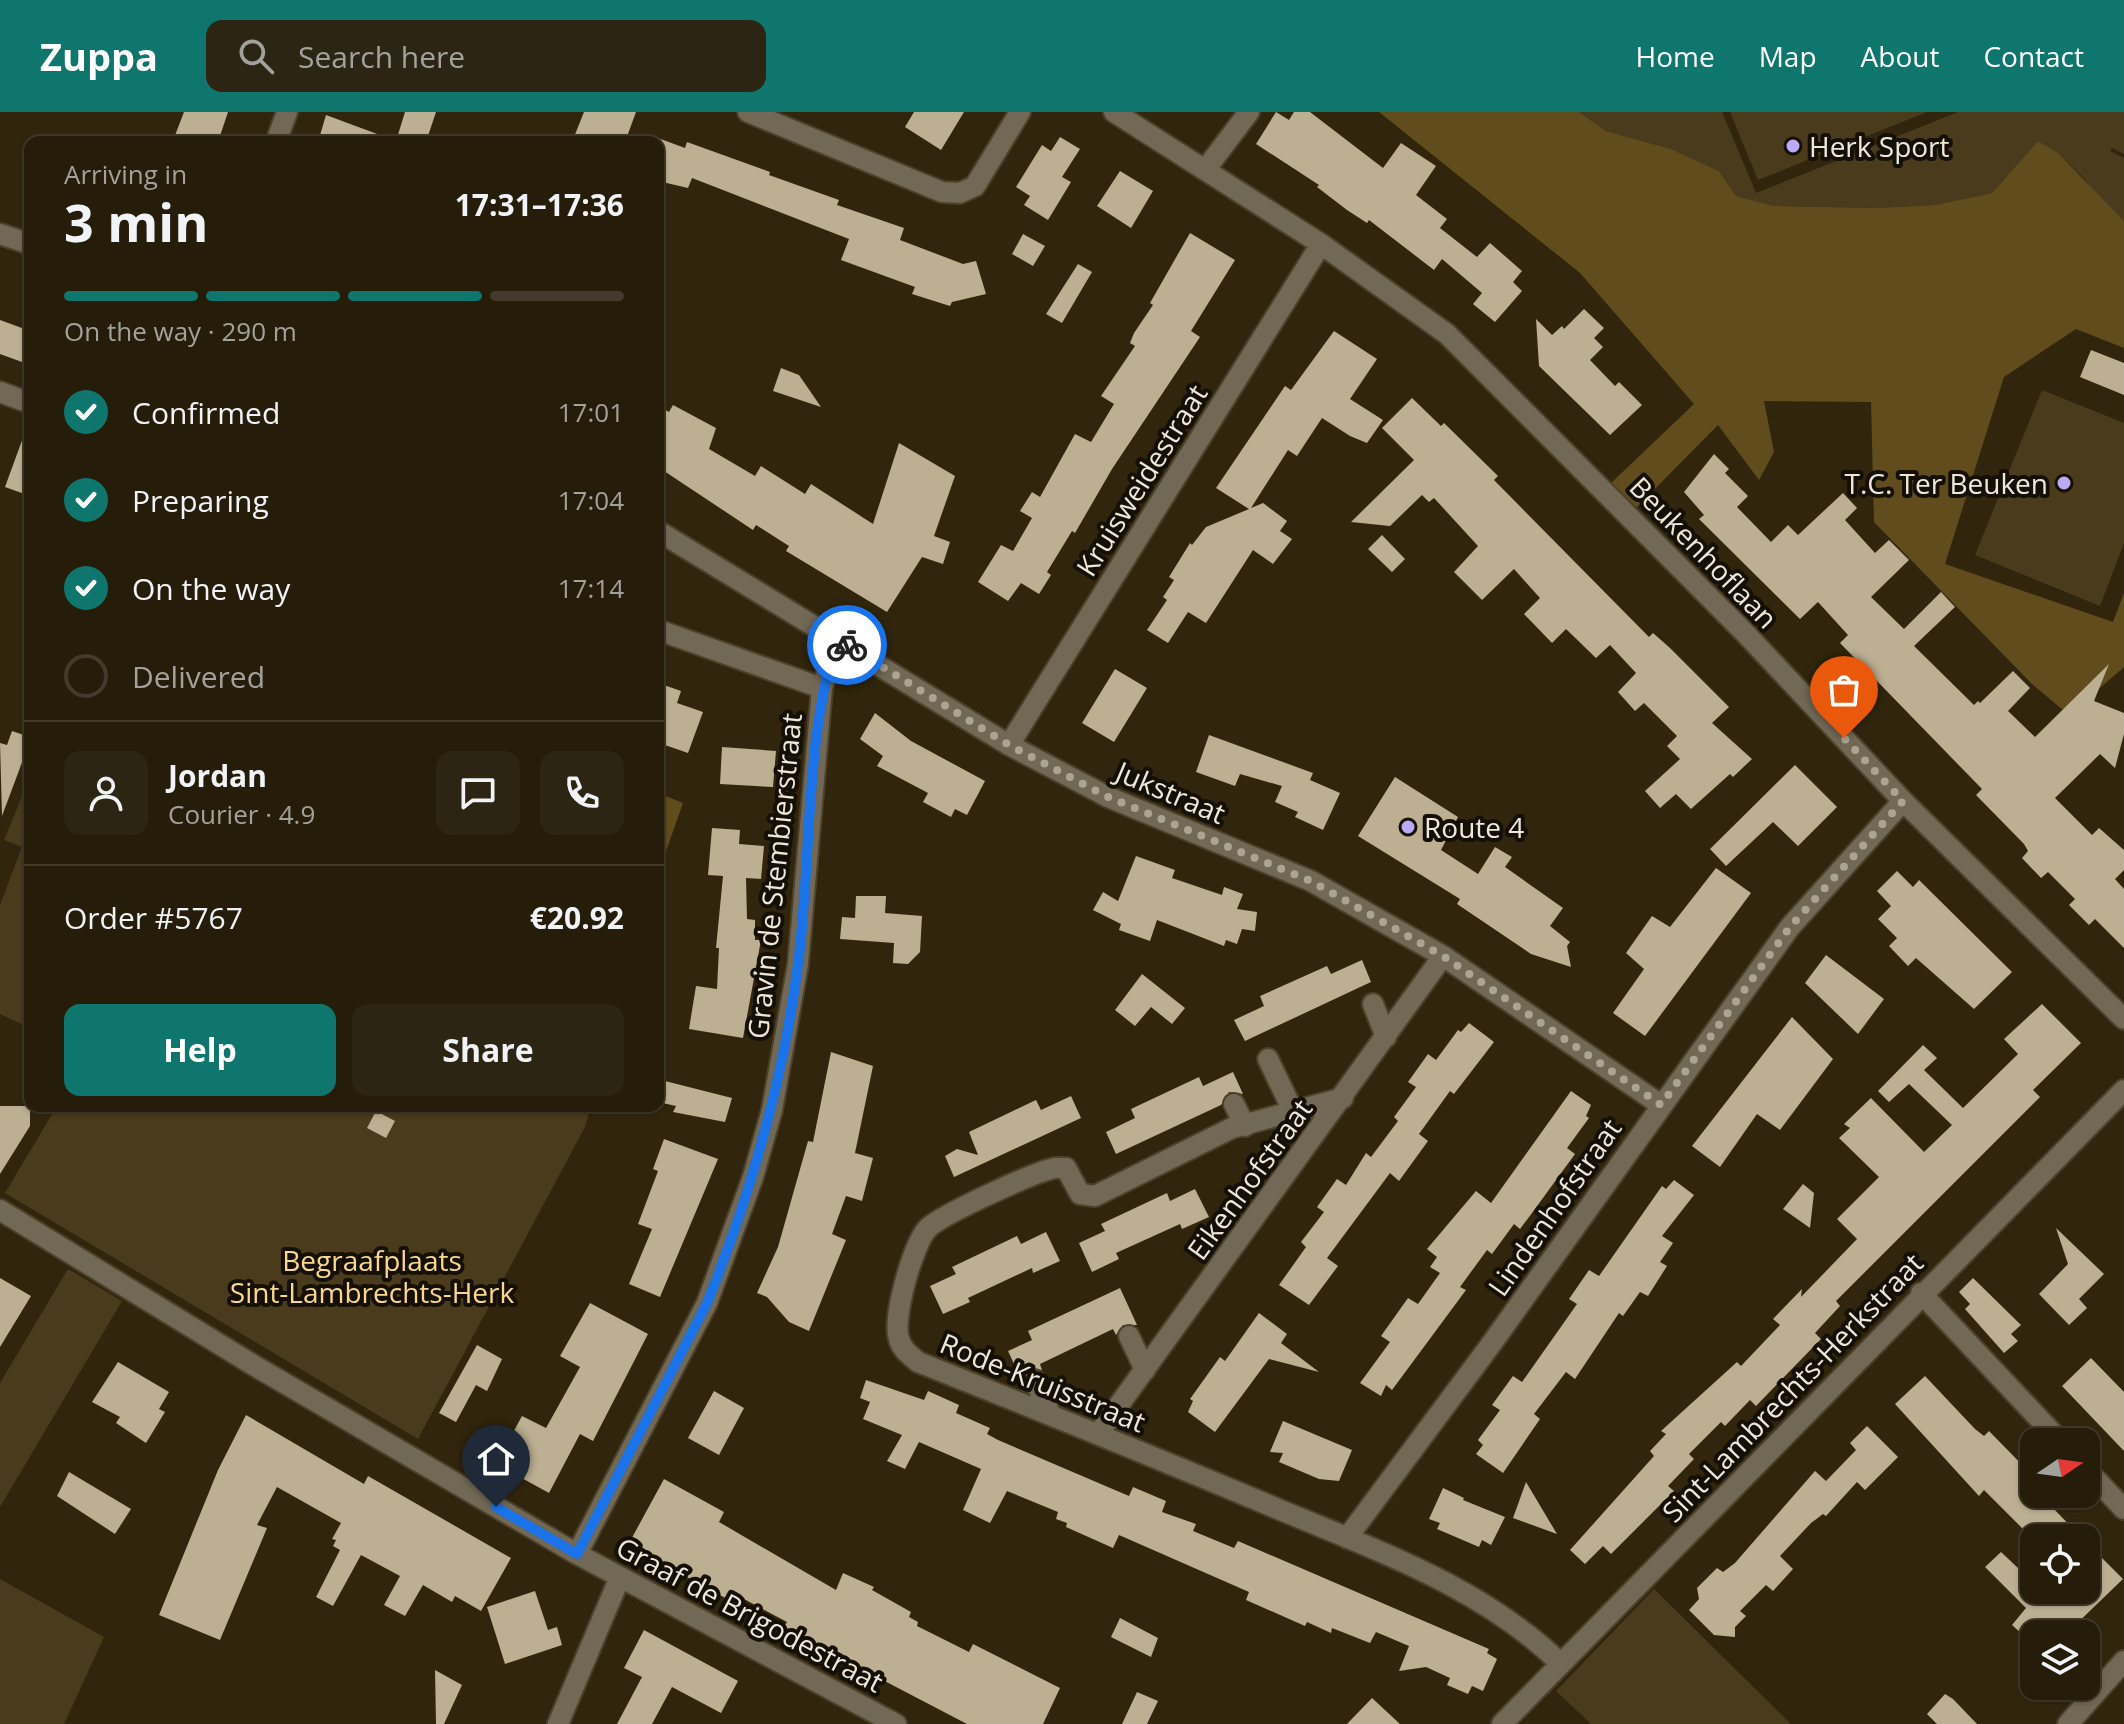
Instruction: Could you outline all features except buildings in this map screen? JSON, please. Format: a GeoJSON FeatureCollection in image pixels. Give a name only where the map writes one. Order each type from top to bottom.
{"type":"FeatureCollection","features":[{"type":"Feature","properties":{"kind":"street"},"geometry":{"type":"LineString","coordinates":[[278,136],[287,112]]}},
{"type":"Feature","properties":{"kind":"street"},"geometry":{"type":"LineString","coordinates":[[748,112],[942,192],[960,193],[975,186],[1020,112]]}},
{"type":"Feature","properties":{"kind":"street","name":"Beukenhoflaan"},"geometry":{"type":"LineString","coordinates":[[1114,112],[1321,244],[1459,344],[1745,633],[1903,801],[2124,1019]]}},
{"type":"Feature","properties":{"kind":"street"},"geometry":{"type":"LineString","coordinates":[[1205,170],[1249,112]]}},
{"type":"Feature","properties":{"kind":"street"},"geometry":{"type":"LineString","coordinates":[[0,234],[24,242]]}},
{"type":"Feature","properties":{"kind":"street","name":"Kruisweidestraat"},"geometry":{"type":"LineString","coordinates":[[1009,745],[1321,244]]}},
{"type":"Feature","properties":{"kind":"street"},"geometry":{"type":"LineString","coordinates":[[0,392],[24,401]]}},
{"type":"Feature","properties":{"kind":"street","name":"Jukstraat"},"geometry":{"type":"LineString","coordinates":[[664,535],[1009,745],[1108,797],[1311,881],[1443,956],[1661,1105]]}},
{"type":"Feature","properties":{"kind":"street","name":"Gravin de Stembierstraat"},"geometry":{"type":"LineString","coordinates":[[664,632],[822,688]]}},
{"type":"Feature","properties":{"kind":"street","name":"Gravin de Stembierstraat"},"geometry":{"type":"LineString","coordinates":[[577,1554],[707,1303],[753,1177],[772,1110],[798,964],[822,688],[837,639]]}},
{"type":"Feature","properties":{"kind":"street","name":"Lindenhofstraat"},"geometry":{"type":"LineString","coordinates":[[1347,1538],[1492,1343],[1790,927],[1903,801]]}},
{"type":"Feature","properties":{"kind":"street","name":"Eikenhofstraat"},"geometry":{"type":"LineString","coordinates":[[1098,1434],[1443,956]]}},
{"type":"Feature","properties":{"kind":"street"},"geometry":{"type":"LineString","coordinates":[[1373,1004],[1386,1037]]}},
{"type":"Feature","properties":{"kind":"street"},"geometry":{"type":"LineString","coordinates":[[1268,1059],[1293,1111]]}},
{"type":"Feature","properties":{"kind":"street","name":"Sint-Lambrechts-Herkstraat"},"geometry":{"type":"LineString","coordinates":[[1502,1724],[1921,1293],[2124,1090]]}},
{"type":"Feature","properties":{"kind":"street","name":"Rode-Kruisstraat"},"geometry":{"type":"LineString","coordinates":[[1343,1098],[1232,1128],[1095,1196],[1080,1194],[1066,1168],[1043,1170],[927,1229],[897,1315],[898,1338],[904,1351],[918,1362],[1347,1538],[1482,1600],[1523,1629],[1561,1664]]}},
{"type":"Feature","properties":{"kind":"street"},"geometry":{"type":"LineString","coordinates":[[1234,1104],[1245,1126]]}},
{"type":"Feature","properties":{"kind":"street","name":"Graaf de Brigodestraat"},"geometry":{"type":"LineString","coordinates":[[0,1210],[255,1366],[577,1554],[896,1724]]}},
{"type":"Feature","properties":{"kind":"street"},"geometry":{"type":"LineString","coordinates":[[1921,1293],[2048,1428]]}},
{"type":"Feature","properties":{"kind":"street"},"geometry":{"type":"LineString","coordinates":[[1129,1336],[1145,1370]]}},
{"type":"Feature","properties":{"kind":"street"},"geometry":{"type":"LineString","coordinates":[[1034,1380],[1051,1415]]}},
{"type":"Feature","properties":{"kind":"street"},"geometry":{"type":"LineString","coordinates":[[2100,1484],[2124,1509]]}},
{"type":"Feature","properties":{"kind":"street"},"geometry":{"type":"LineString","coordinates":[[558,1724],[620,1577]]}},
{"type":"Feature","properties":{"kind":"street"},"geometry":{"type":"LineString","coordinates":[[2068,1724],[2124,1661]]}},
{"type":"Feature","properties":{"kind":"green space"},"geometry":{"type":"Polygon","coordinates":[[[1579,112],[1722,112],[1756,193],[1958,112],[2124,112],[2124,154],[2112,148],[2110,151],[2124,158],[2124,224],[2107,212],[2076,170],[2038,141],[1992,193],[1935,205],[1875,208],[1773,206],[1736,196],[1719,171],[1671,149],[1606,131],[1579,112]]]}},
{"type":"Feature","properties":{"kind":"green space","name":"Herk Sport"},"geometry":{"type":"Polygon","coordinates":[[[1730,112],[1927,112],[1758,180],[1730,112]]]}},
{"type":"Feature","properties":{"kind":"green space","name":"T.C. Ter Beuken"},"geometry":{"type":"Polygon","coordinates":[[[2042,390],[2124,423],[2124,543],[2100,606],[1975,555],[2042,390]]]}},
{"type":"Feature","properties":{"kind":"green space"},"geometry":{"type":"Polygon","coordinates":[[[24,792],[24,1025],[0,1014],[0,905],[22,847],[4,840],[24,792]]]}},
{"type":"Feature","properties":{"kind":"green space","name":"Begraafplaats Sint-Lambrechts-Herk"},"geometry":{"type":"Polygon","coordinates":[[[53,1112],[589,1112],[585,1127],[418,1439],[5,1193],[53,1112]]]}},
{"type":"Feature","properties":{"kind":"green space"},"geometry":{"type":"Polygon","coordinates":[[[68,1269],[122,1301],[0,1507],[0,1383],[68,1269]]]}},
{"type":"Feature","properties":{"kind":"green space"},"geometry":{"type":"Polygon","coordinates":[[[0,1579],[104,1637],[64,1724],[0,1724],[0,1579]]]}},
{"type":"Feature","properties":{"kind":"green space"},"geometry":{"type":"Polygon","coordinates":[[[1654,1589],[1791,1724],[1591,1724],[1556,1691],[1654,1589]]]}},
{"type":"Feature","properties":{"kind":"shaded area"},"geometry":{"type":"Polygon","coordinates":[[[1379,112],[1579,112],[1606,131],[1671,149],[1719,171],[1736,196],[1774,206],[1875,208],[1935,205],[1992,193],[2038,141],[2058,153],[2124,221],[2124,348],[2076,329],[2004,377],[1945,564],[2113,622],[2124,593],[2124,667],[2069,715],[2032,684],[1874,522],[1871,402],[1764,401],[1774,452],[1759,480],[1718,425],[1635,509],[1610,484],[1694,404],[1580,273],[1379,112]]]}},
{"type":"Feature","properties":{"kind":"shaded area"},"geometry":{"type":"Polygon","coordinates":[[[664,795],[683,803],[664,854],[664,795]]]}},
{"type":"Feature","properties":{"kind":"way so far"},"geometry":{"type":"LineString","coordinates":[[847,645],[1009,745],[1108,797],[1311,881],[1443,956],[1661,1105],[1790,927],[1903,801],[1844,738]]}},
{"type":"Feature","properties":{"kind":"place","name":"Herk Sport"},"geometry":{"type":"Point","coordinates":[1793,146]}},
{"type":"Feature","properties":{"kind":"place","name":"T.C. Ter Beuken"},"geometry":{"type":"Point","coordinates":[2064,483]}},
{"type":"Feature","properties":{"kind":"place","name":"Route 4"},"geometry":{"type":"Point","coordinates":[1408,827]}},
{"type":"Feature","properties":{"kind":"route"},"geometry":{"type":"LineString","coordinates":[[496,1507],[577,1554],[707,1303],[724,1263],[772,1110],[798,964],[822,688],[837,639],[847,645]]}}]}
